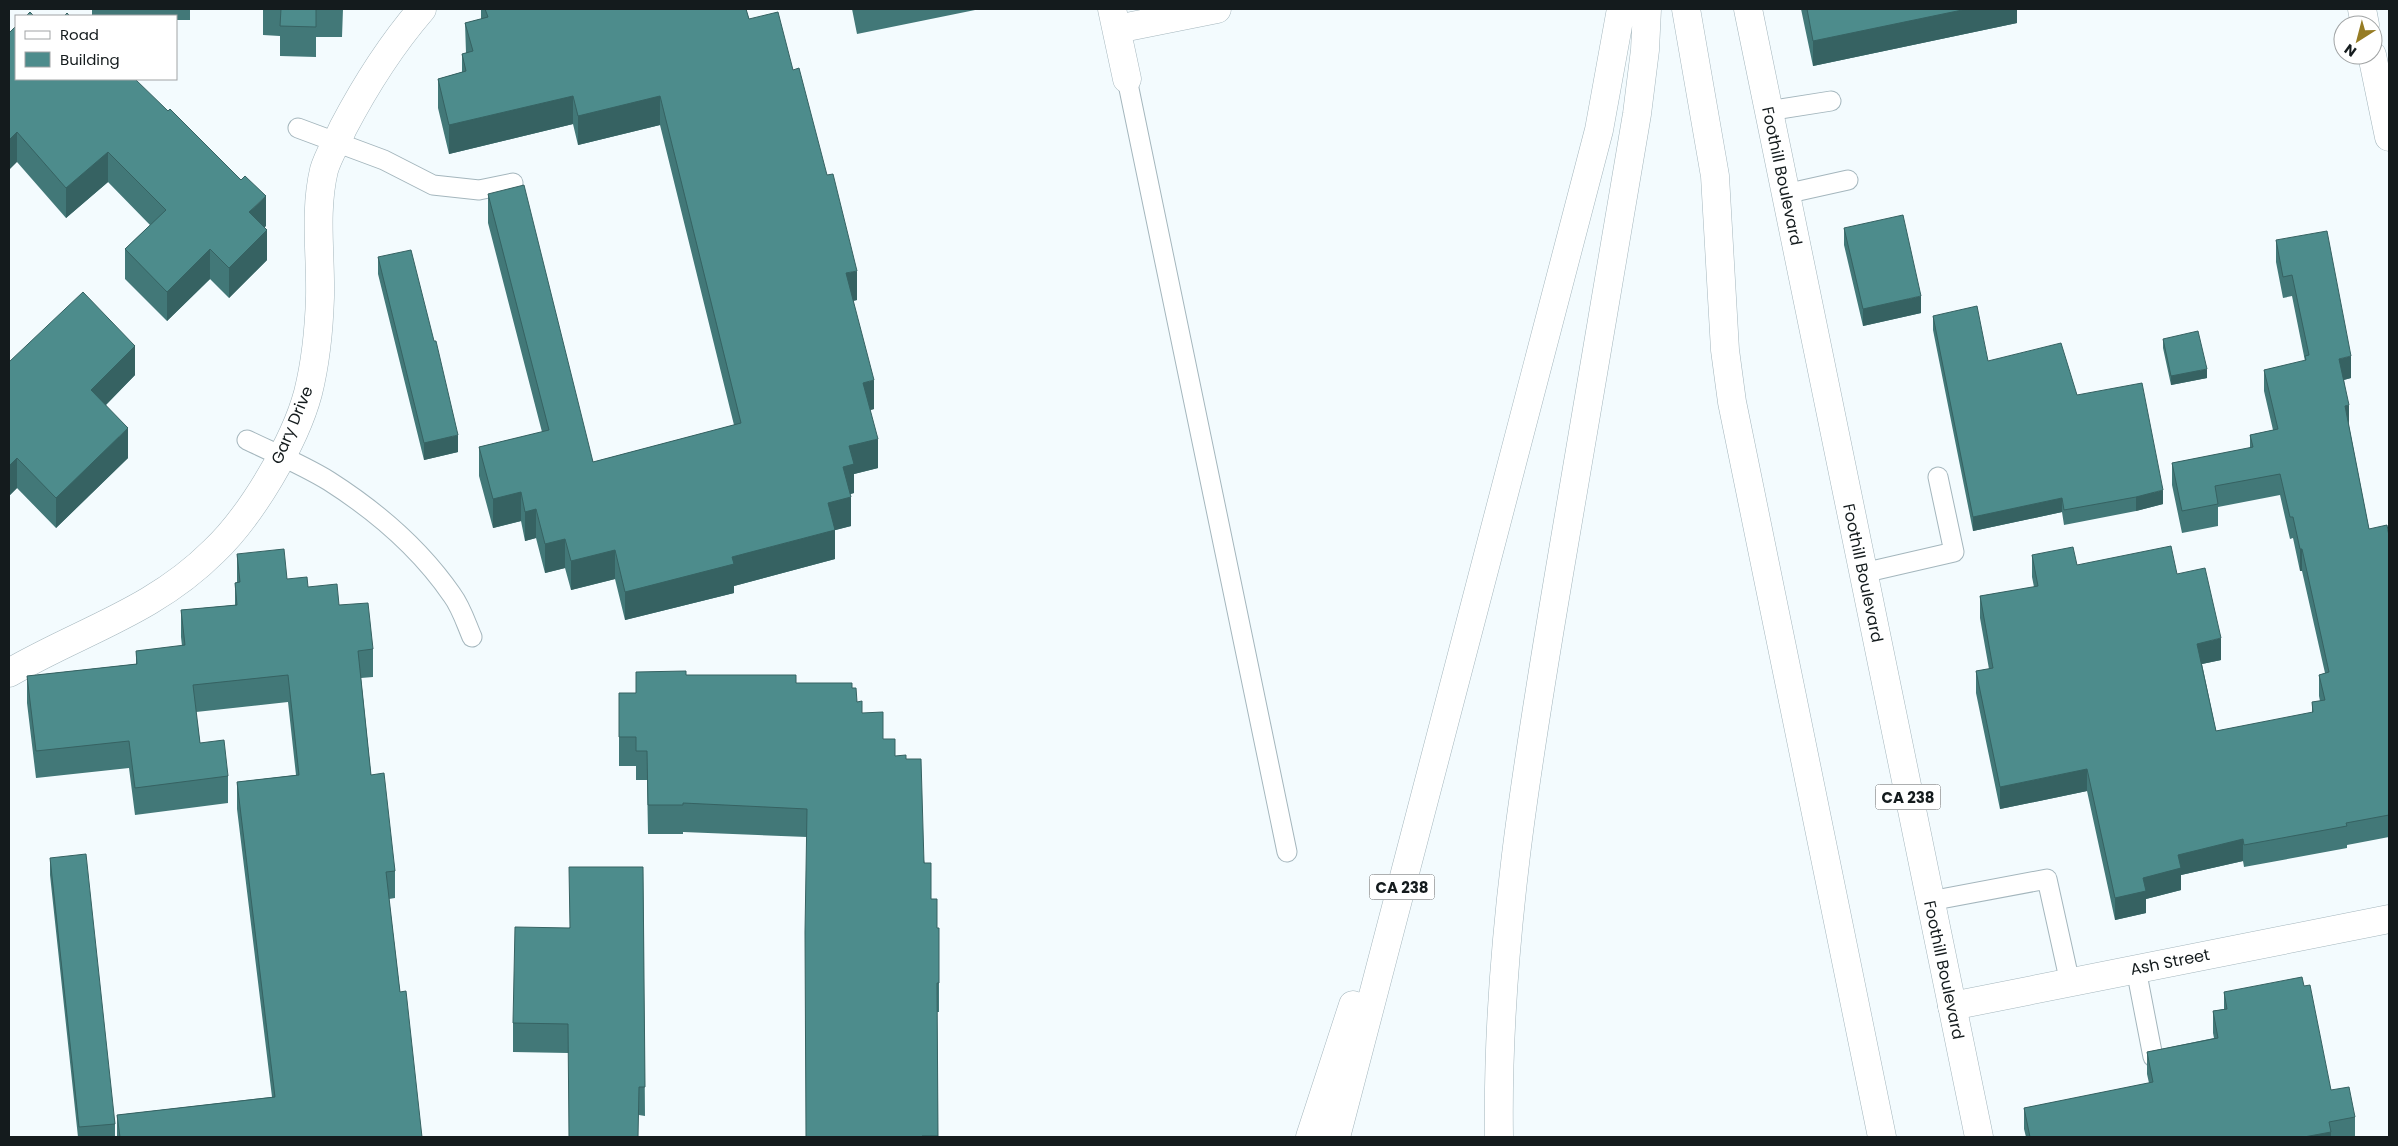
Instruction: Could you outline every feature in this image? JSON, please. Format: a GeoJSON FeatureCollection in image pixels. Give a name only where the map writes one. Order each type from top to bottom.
{"type":"FeatureCollection","features":[{"type":"Feature","properties":{"kind":"main road","name":"Gary Drive"},"geometry":{"type":"LineString","coordinates":[[9,673],[36,657],[122,618],[190,572],[236,527],[255,501],[281,457],[307,395],[316,354],[320,296],[319,203],[324,169],[359,98],[390,50],[422,9]]}},
{"type":"Feature","properties":{"kind":"main road"},"geometry":{"type":"LineString","coordinates":[[1127,79],[1115,19],[1217,9]]}},
{"type":"Feature","properties":{"kind":"main road","name":"CA 238"},"geometry":{"type":"LineString","coordinates":[[1336,1137],[1599,130],[1611,75],[1621,9]]}},
{"type":"Feature","properties":{"kind":"main road"},"geometry":{"type":"LineString","coordinates":[[1499,1137],[1501,1026],[1515,852],[1534,724],[1637,114],[1644,57],[1647,9]]}},
{"type":"Feature","properties":{"kind":"main road"},"geometry":{"type":"LineString","coordinates":[[1686,9],[1715,176],[1725,350],[1732,402],[1882,1137]]}},
{"type":"Feature","properties":{"kind":"main road","name":"Foothill Boulevard"},"geometry":{"type":"LineString","coordinates":[[1748,9],[1978,1137]]}},
{"type":"Feature","properties":{"kind":"main road"},"geometry":{"type":"LineString","coordinates":[[2374,65],[2389,136]]}},
{"type":"Feature","properties":{"kind":"main road"},"geometry":{"type":"LineString","coordinates":[[1310,1137],[1385,909],[1467,636]]}},
{"type":"Feature","properties":{"kind":"main road","name":"Ash Street"},"geometry":{"type":"LineString","coordinates":[[1952,1006],[2389,919]]}},
{"type":"Feature","properties":{"kind":"lane"},"geometry":{"type":"LineString","coordinates":[[1127,79],[1287,852]]}},
{"type":"Feature","properties":{"kind":"lane"},"geometry":{"type":"LineString","coordinates":[[1768,110],[1831,101]]}},
{"type":"Feature","properties":{"kind":"lane"},"geometry":{"type":"LineString","coordinates":[[298,128],[384,160],[433,185],[480,190],[513,183]]}},
{"type":"Feature","properties":{"kind":"lane"},"geometry":{"type":"LineString","coordinates":[[1785,194],[1848,180]]}},
{"type":"Feature","properties":{"kind":"lane"},"geometry":{"type":"LineString","coordinates":[[246,440],[328,480],[363,504],[420,555],[454,596],[472,637]]}},
{"type":"Feature","properties":{"kind":"lane"},"geometry":{"type":"LineString","coordinates":[[1863,573],[1954,552],[1938,477]]}},
{"type":"Feature","properties":{"kind":"lane"},"geometry":{"type":"LineString","coordinates":[[1930,901],[2047,879],[2070,983]]}},
{"type":"Feature","properties":{"kind":"lane"},"geometry":{"type":"LineString","coordinates":[[2136,969],[2153,1057]]}},
{"type":"Feature","properties":{"kind":"building"},"geometry":{"type":"Polygon","coordinates":[[[281,9],[316,9],[316,27],[280,26],[281,9]]]}},
{"type":"Feature","properties":{"kind":"building"},"geometry":{"type":"Polygon","coordinates":[[[485,9],[746,9],[749,19],[778,12],[793,70],[799,68],[827,175],[833,174],[857,271],[846,273],[874,380],[863,383],[878,439],[849,446],[854,464],[843,467],[851,497],[828,503],[835,530],[732,557],[734,564],[625,592],[615,550],[571,561],[565,539],[545,544],[536,509],[525,512],[521,492],[493,499],[479,447],[549,430],[488,194],[524,185],[593,462],[741,423],[660,96],[578,116],[573,96],[449,125],[438,79],[466,71],[462,54],[473,51],[465,23],[488,17],[485,9]]]}},
{"type":"Feature","properties":{"kind":"building"},"geometry":{"type":"Polygon","coordinates":[[[1807,9],[1967,9],[1813,41],[1807,9]]]}},
{"type":"Feature","properties":{"kind":"building"},"geometry":{"type":"Polygon","coordinates":[[[15,27],[15,80],[136,80],[168,111],[170,109],[241,180],[245,176],[266,196],[249,212],[267,230],[229,268],[210,249],[167,292],[125,249],[166,210],[108,152],[66,188],[17,132],[9,140],[9,33],[15,27]]]}},
{"type":"Feature","properties":{"kind":"building"},"geometry":{"type":"Polygon","coordinates":[[[1903,215],[1921,296],[1863,309],[1844,228],[1903,215]]]}},
{"type":"Feature","properties":{"kind":"building"},"geometry":{"type":"Polygon","coordinates":[[[2327,231],[2351,356],[2339,359],[2349,405],[2345,406],[2369,529],[2387,525],[2389,536],[2389,815],[2346,823],[2347,826],[2244,845],[2243,839],[2178,855],[2181,868],[2143,878],[2146,891],[2115,898],[2087,769],[2000,787],[1976,671],[1993,668],[1980,596],[2038,586],[2032,555],[2073,547],[2077,565],[2171,546],[2177,574],[2205,568],[2221,638],[2197,644],[2216,731],[2313,712],[2312,702],[2325,700],[2319,675],[2329,672],[2302,549],[2300,549],[2293,517],[2290,517],[2280,474],[2215,486],[2218,504],[2182,511],[2172,463],[2253,447],[2250,435],[2278,429],[2264,370],[2306,360],[2305,356],[2309,355],[2292,275],[2283,277],[2276,240],[2327,231]]]}},
{"type":"Feature","properties":{"kind":"building"},"geometry":{"type":"Polygon","coordinates":[[[411,250],[434,341],[436,341],[458,435],[424,443],[378,257],[411,250]]]}},
{"type":"Feature","properties":{"kind":"building"},"geometry":{"type":"Polygon","coordinates":[[[83,292],[135,346],[91,390],[128,428],[56,498],[17,458],[9,466],[9,362],[83,292]]]}},
{"type":"Feature","properties":{"kind":"building"},"geometry":{"type":"Polygon","coordinates":[[[1977,306],[1988,361],[2061,343],[2077,395],[2142,383],[2163,490],[2136,497],[2064,510],[2062,498],[1973,517],[1933,316],[1977,306]]]}},
{"type":"Feature","properties":{"kind":"building"},"geometry":{"type":"Polygon","coordinates":[[[2198,331],[2207,369],[2171,376],[2163,339],[2198,331]]]}},
{"type":"Feature","properties":{"kind":"building"},"geometry":{"type":"Polygon","coordinates":[[[284,549],[287,579],[307,577],[308,587],[337,584],[339,605],[368,603],[373,649],[358,651],[371,775],[384,773],[395,871],[386,872],[400,992],[406,991],[422,1137],[120,1137],[117,1115],[275,1097],[237,782],[299,775],[288,675],[193,685],[200,743],[224,740],[228,776],[135,788],[129,741],[36,751],[27,676],[137,664],[136,651],[185,645],[181,610],[237,605],[235,583],[240,582],[237,554],[284,549]]]}},
{"type":"Feature","properties":{"kind":"building"},"geometry":{"type":"Polygon","coordinates":[[[686,671],[686,675],[796,675],[796,683],[852,683],[852,688],[856,688],[857,702],[862,701],[862,713],[883,712],[883,739],[895,739],[895,756],[906,755],[906,759],[921,759],[924,863],[931,863],[931,899],[937,899],[937,928],[939,928],[939,983],[937,983],[938,1136],[806,1137],[805,932],[807,809],[683,803],[683,805],[648,805],[647,751],[636,751],[636,737],[619,737],[619,693],[636,693],[636,672],[686,671]]]}},
{"type":"Feature","properties":{"kind":"building"},"geometry":{"type":"Polygon","coordinates":[[[86,854],[115,1124],[79,1127],[50,858],[86,854]]]}},
{"type":"Feature","properties":{"kind":"building"},"geometry":{"type":"Polygon","coordinates":[[[569,867],[643,867],[645,1087],[639,1087],[638,1137],[569,1137],[568,1024],[513,1023],[515,927],[570,928],[569,867]]]}},
{"type":"Feature","properties":{"kind":"building"},"geometry":{"type":"Polygon","coordinates":[[[2302,977],[2304,986],[2310,985],[2331,1090],[2349,1087],[2355,1117],[2329,1122],[2331,1132],[2304,1137],[2030,1137],[2024,1108],[2153,1082],[2147,1052],[2218,1038],[2213,1011],[2227,1009],[2224,992],[2302,977]]]}}]}
